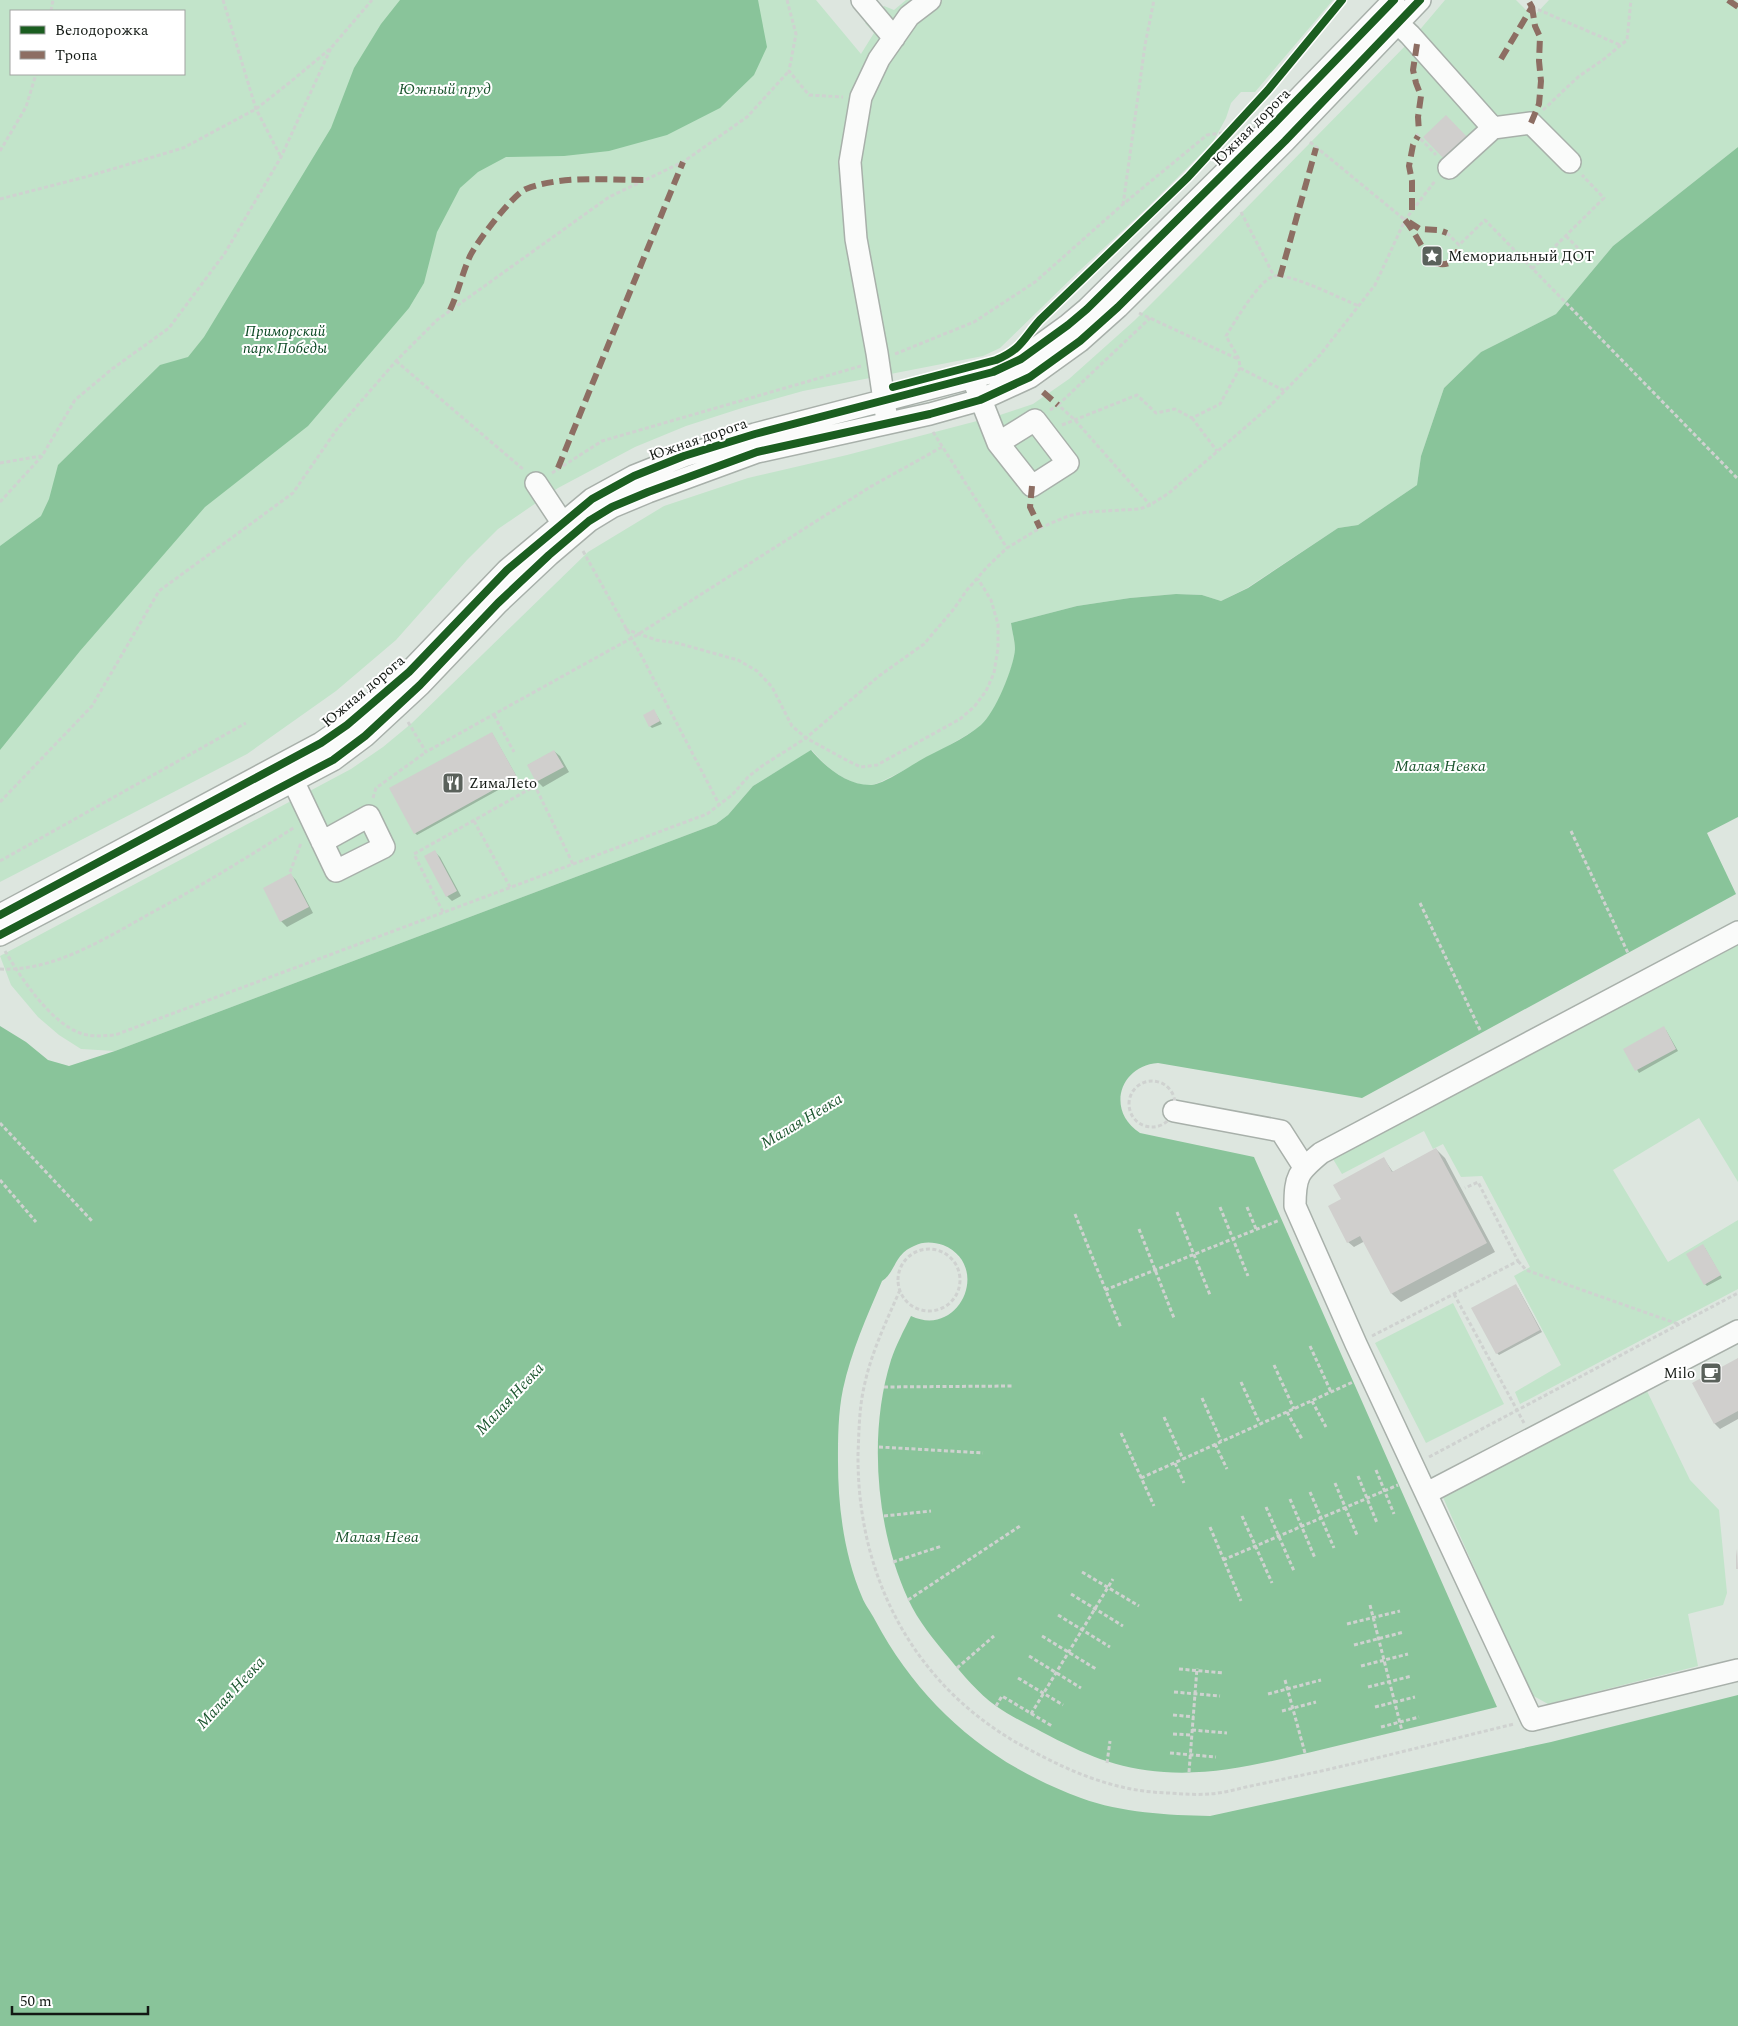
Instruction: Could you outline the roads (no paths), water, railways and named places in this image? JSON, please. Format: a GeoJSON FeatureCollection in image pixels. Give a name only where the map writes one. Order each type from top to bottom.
{"type":"FeatureCollection","features":[{"type":"Feature","properties":{"kind":"street"},"geometry":{"type":"LineString","coordinates":[[862,0],[894,38]]}},
{"type":"Feature","properties":{"kind":"street"},"geometry":{"type":"LineString","coordinates":[[887,424],[877,354],[856,239],[850,162],[861,97],[879,59],[909,16],[930,0]]}},
{"type":"Feature","properties":{"kind":"street","name":"Южная дорога"},"geometry":{"type":"LineString","coordinates":[[572,536],[592,499],[634,476],[684,456],[764,431],[973,378],[993,372],[1021,359],[1081,314],[1392,11],[1420,0]]}},
{"type":"Feature","properties":{"kind":"street"},"geometry":{"type":"LineString","coordinates":[[1392,11],[1493,128]]}},
{"type":"Feature","properties":{"kind":"street","name":"Южная дорога"},"geometry":{"type":"LineString","coordinates":[[0,916],[289,772],[333,760],[365,736],[420,685],[498,603],[589,521],[612,507],[757,452],[887,424],[980,400],[1030,377],[1080,341],[1118,307],[1285,141],[1392,11]]}},
{"type":"Feature","properties":{"kind":"street"},"geometry":{"type":"LineString","coordinates":[[1449,168],[1493,128],[1531,123],[1570,162]]}},
{"type":"Feature","properties":{"kind":"street"},"geometry":{"type":"LineString","coordinates":[[973,378],[998,443],[1032,486],[1068,463],[1041,427],[998,443]]}},
{"type":"Feature","properties":{"kind":"street"},"geometry":{"type":"LineString","coordinates":[[536,483],[572,536]]}},
{"type":"Feature","properties":{"kind":"street"},"geometry":{"type":"LineString","coordinates":[[289,772],[310,817],[322,842],[336,870],[384,848],[369,816],[322,842]]}},
{"type":"Feature","properties":{"kind":"street","name":"Южная дорога"},"geometry":{"type":"LineString","coordinates":[[0,937],[289,772]]}},
{"type":"Feature","properties":{"kind":"street"},"geometry":{"type":"LineString","coordinates":[[1738,932],[1321,1153],[1304,1167],[1295,1184],[1294,1206],[1356,1344],[1532,1720],[1738,1670]]}},
{"type":"Feature","properties":{"kind":"street"},"geometry":{"type":"LineString","coordinates":[[1174,1111],[1281,1131],[1304,1167]]}},
{"type":"Feature","properties":{"kind":"street"},"geometry":{"type":"LineString","coordinates":[[1427,1493],[1738,1331]]}},
{"type":"Feature","properties":{"kind":"water","name":"Южный пруд"},"geometry":{"type":"Polygon","coordinates":[[[400,0],[758,0],[767,47],[754,75],[720,108],[667,135],[609,151],[564,156],[506,157],[478,172],[460,188],[437,232],[424,283],[409,308],[308,426],[205,507],[80,651],[0,750],[0,546],[41,516],[49,499],[58,465],[160,365],[188,357],[204,337],[331,128],[354,68],[381,24],[400,0]]]}},
{"type":"Feature","properties":{"kind":"water"},"geometry":{"type":"Polygon","coordinates":[[[1738,147],[1738,817],[1707,833],[1736,894],[1362,1098],[1158,1063],[1145,1066],[1134,1072],[1126,1081],[1120,1102],[1129,1124],[1140,1133],[1254,1157],[1497,1707],[1265,1763],[1225,1770],[1184,1773],[1131,1768],[1086,1754],[1001,1710],[989,1701],[971,1684],[943,1651],[912,1607],[897,1572],[882,1512],[878,1450],[879,1419],[891,1360],[911,1316],[928,1320],[944,1317],[956,1309],[964,1297],[967,1282],[966,1268],[958,1255],[943,1245],[925,1243],[917,1244],[907,1249],[882,1281],[860,1334],[846,1375],[839,1416],[838,1462],[843,1530],[856,1581],[866,1606],[893,1651],[914,1679],[936,1705],[961,1728],[1016,1768],[1081,1798],[1112,1807],[1177,1815],[1210,1816],[1551,1742],[1738,1695],[1738,2026],[0,2026],[0,1026],[26,1042],[48,1060],[69,1066],[115,1051],[716,824],[728,815],[753,786],[811,750],[830,769],[854,782],[872,785],[889,778],[967,735],[986,719],[1003,689],[1014,657],[1015,646],[1011,623],[1077,606],[1130,598],[1176,594],[1202,595],[1221,601],[1248,588],[1338,528],[1358,525],[1417,485],[1421,456],[1444,388],[1481,352],[1556,314],[1613,246],[1738,147]]]}},
{"type":"Feature","properties":{"kind":"place","name":"Мемориальный ДОТ"},"geometry":{"type":"Point","coordinates":[1432,256]}},
{"type":"Feature","properties":{"kind":"place","name":"ZимаЛеtо"},"geometry":{"type":"Point","coordinates":[453,783]}},
{"type":"Feature","properties":{"kind":"place","name":"Milo"},"geometry":{"type":"Point","coordinates":[1711,1373]}},
{"type":"Feature","properties":{"kind":"park label","name":"Приморский парк Победы"},"geometry":{"type":"Point","coordinates":[285,340]}},
{"type":"Feature","properties":{"kind":"water label","name":"Малая Невка"},"geometry":{"type":"Point","coordinates":[1440,765]}},
{"type":"Feature","properties":{"kind":"water label","name":"Малая Невка"},"geometry":{"type":"Point","coordinates":[801,1120]}},
{"type":"Feature","properties":{"kind":"water label","name":"Малая Невка"},"geometry":{"type":"Point","coordinates":[509,1398]}},
{"type":"Feature","properties":{"kind":"water label","name":"Малая Нева"},"geometry":{"type":"Point","coordinates":[377,1536]}},
{"type":"Feature","properties":{"kind":"water label","name":"Малая Невка"},"geometry":{"type":"Point","coordinates":[230,1692]}}]}
